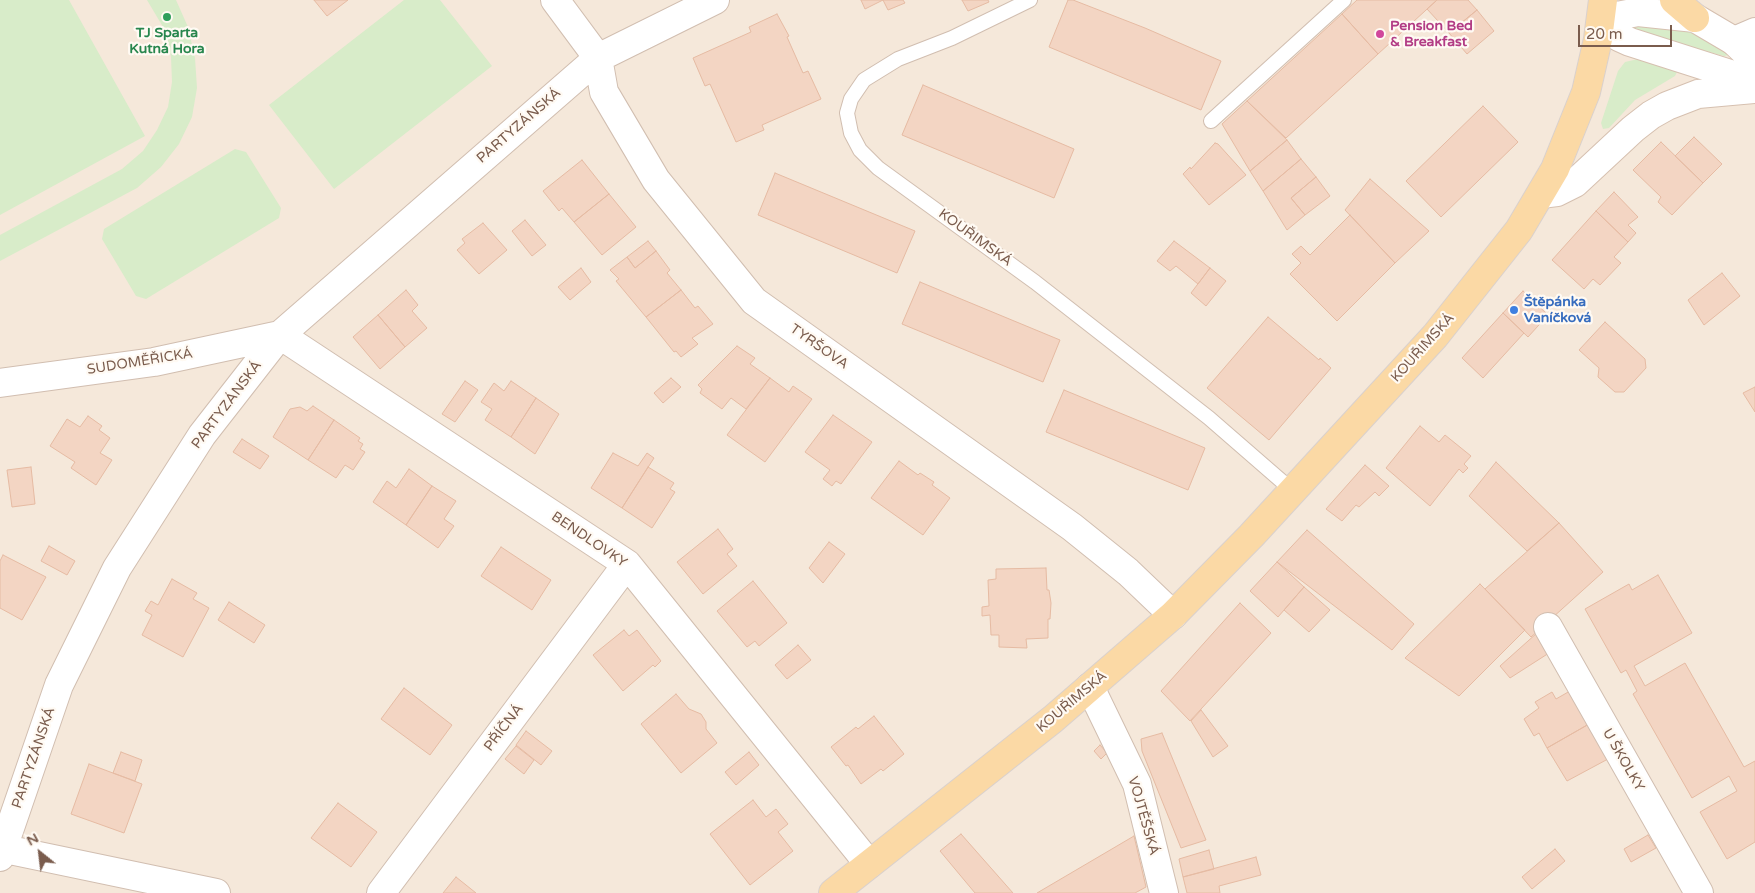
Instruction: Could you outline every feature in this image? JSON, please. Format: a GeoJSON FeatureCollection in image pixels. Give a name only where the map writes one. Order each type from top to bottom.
{"type":"FeatureCollection","features":[{"type":"Feature","properties":{"kind":"main road"},"geometry":{"type":"LineString","coordinates":[[1674,0],[1696,18]]}},
{"type":"Feature","properties":{"kind":"main road","name":"KOUŘIMSKÁ"},"geometry":{"type":"LineString","coordinates":[[833,893],[1090,687],[1174,615],[1435,336],[1519,230],[1541,194],[1554,169],[1586,92],[1601,19]]}},
{"type":"Feature","properties":{"kind":"street","name":"TYRŠOVA"},"geometry":{"type":"LineString","coordinates":[[554,0],[598,58],[604,92],[656,180],[754,301],[1072,527],[1128,572],[1174,615]]}},
{"type":"Feature","properties":{"kind":"street","name":"PARTYZÁNSKÁ"},"geometry":{"type":"LineString","coordinates":[[1,851],[60,685],[117,568],[202,435],[280,335],[598,58],[715,0]]}},
{"type":"Feature","properties":{"kind":"street"},"geometry":{"type":"LineString","coordinates":[[1601,19],[1638,12],[1696,18],[1744,37],[1755,61]]}},
{"type":"Feature","properties":{"kind":"street"},"geometry":{"type":"LineString","coordinates":[[1601,19],[1619,36],[1630,42],[1755,82]]}},
{"type":"Feature","properties":{"kind":"street"},"geometry":{"type":"LineString","coordinates":[[1541,194],[1557,192],[1575,183],[1651,114],[1667,106],[1698,94],[1755,89]]}},
{"type":"Feature","properties":{"kind":"street","name":"SUDOMĚŘICKÁ"},"geometry":{"type":"LineString","coordinates":[[0,383],[154,362],[280,335]]}},
{"type":"Feature","properties":{"kind":"street","name":"BENDLOVKY"},"geometry":{"type":"LineString","coordinates":[[280,335],[626,564],[869,864]]}},
{"type":"Feature","properties":{"kind":"street","name":"PŘÍČNÁ"},"geometry":{"type":"LineString","coordinates":[[381,893],[626,564]]}},
{"type":"Feature","properties":{"kind":"street","name":"U ŠKOLKY"},"geometry":{"type":"LineString","coordinates":[[1548,627],[1699,893]]}},
{"type":"Feature","properties":{"kind":"street","name":"VOJTĚŠSKÁ"},"geometry":{"type":"LineString","coordinates":[[1090,687],[1137,784],[1164,893]]}},
{"type":"Feature","properties":{"kind":"street"},"geometry":{"type":"LineString","coordinates":[[1,851],[216,893]]}},
{"type":"Feature","properties":{"kind":"lane","name":"KOUŘIMSKÁ"},"geometry":{"type":"LineString","coordinates":[[1030,0],[945,41],[898,59],[864,80],[851,98],[847,113],[851,133],[860,150],[878,168],[1043,288],[1209,418],[1292,491]]}},
{"type":"Feature","properties":{"kind":"lane"},"geometry":{"type":"LineString","coordinates":[[1211,121],[1344,0]]}},
{"type":"Feature","properties":{"kind":"shaded area"},"geometry":{"type":"Polygon","coordinates":[[[0,0],[1755,0],[1755,893],[0,893],[0,0]]]}},
{"type":"Feature","properties":{"kind":"green space"},"geometry":{"type":"Polygon","coordinates":[[[0,0],[69,0],[145,136],[0,215],[0,0]]]}},
{"type":"Feature","properties":{"kind":"green space"},"geometry":{"type":"Polygon","coordinates":[[[147,0],[176,0],[188,27],[195,58],[197,88],[192,117],[179,144],[161,167],[137,188],[0,261],[0,235],[122,169],[143,151],[157,130],[168,107],[172,82],[171,57],[166,32],[147,0]]]}},
{"type":"Feature","properties":{"kind":"green space"},"geometry":{"type":"Polygon","coordinates":[[[404,0],[440,0],[492,66],[334,189],[269,105],[404,0]]]}},
{"type":"Feature","properties":{"kind":"green space"},"geometry":{"type":"Polygon","coordinates":[[[1667,23],[1696,34],[1727,50],[1729,55],[1724,56],[1633,31],[1630,25],[1667,23]]]}},
{"type":"Feature","properties":{"kind":"green space"},"geometry":{"type":"Polygon","coordinates":[[[1638,59],[1673,68],[1677,72],[1675,76],[1635,100],[1609,128],[1603,129],[1601,123],[1618,71],[1625,62],[1638,59]]]}},
{"type":"Feature","properties":{"kind":"green space"},"geometry":{"type":"Polygon","coordinates":[[[235,149],[246,152],[281,208],[279,218],[146,299],[136,296],[102,239],[104,229],[235,149]]]}},
{"type":"Feature","properties":{"kind":"building"},"geometry":{"type":"Polygon","coordinates":[[[314,0],[348,0],[327,16],[314,0]]]}},
{"type":"Feature","properties":{"kind":"building"},"geometry":{"type":"Polygon","coordinates":[[[861,0],[883,0],[865,9],[861,0]]]}},
{"type":"Feature","properties":{"kind":"building"},"geometry":{"type":"Polygon","coordinates":[[[883,0],[903,0],[905,3],[888,10],[883,0]]]}},
{"type":"Feature","properties":{"kind":"building"},"geometry":{"type":"Polygon","coordinates":[[[962,0],[988,0],[989,2],[968,11],[962,0]]]}},
{"type":"Feature","properties":{"kind":"building"},"geometry":{"type":"Polygon","coordinates":[[[1068,0],[1073,0],[1145,28],[1221,61],[1201,110],[1049,47],[1068,0]]]}},
{"type":"Feature","properties":{"kind":"building","name":"Pension Bed & Breakfast"},"geometry":{"type":"Polygon","coordinates":[[[1357,0],[1437,0],[1378,54],[1342,14],[1357,0]]]}},
{"type":"Feature","properties":{"kind":"building"},"geometry":{"type":"Polygon","coordinates":[[[1437,0],[1468,0],[1477,10],[1449,33],[1427,9],[1437,0]]]}},
{"type":"Feature","properties":{"kind":"building"},"geometry":{"type":"Polygon","coordinates":[[[1477,10],[1494,31],[1467,54],[1449,33],[1477,10]]]}},
{"type":"Feature","properties":{"kind":"building"},"geometry":{"type":"Polygon","coordinates":[[[777,14],[789,36],[787,37],[803,73],[808,71],[821,99],[762,125],[764,130],[736,142],[710,84],[705,86],[693,58],[751,32],[749,27],[777,14]]]}},
{"type":"Feature","properties":{"kind":"building"},"geometry":{"type":"Polygon","coordinates":[[[1342,14],[1378,54],[1286,138],[1247,101],[1342,14]]]}},
{"type":"Feature","properties":{"kind":"building"},"geometry":{"type":"Polygon","coordinates":[[[923,85],[1074,149],[1054,198],[902,135],[923,85]]]}},
{"type":"Feature","properties":{"kind":"building"},"geometry":{"type":"Polygon","coordinates":[[[1247,101],[1287,140],[1250,171],[1222,124],[1247,101]]]}},
{"type":"Feature","properties":{"kind":"building"},"geometry":{"type":"Polygon","coordinates":[[[1483,106],[1518,142],[1441,217],[1406,181],[1483,106]]]}},
{"type":"Feature","properties":{"kind":"building"},"geometry":{"type":"Polygon","coordinates":[[[1694,137],[1722,164],[1703,183],[1675,156],[1694,137]]]}},
{"type":"Feature","properties":{"kind":"building"},"geometry":{"type":"Polygon","coordinates":[[[1287,140],[1301,159],[1263,191],[1250,171],[1287,140]]]}},
{"type":"Feature","properties":{"kind":"building"},"geometry":{"type":"Polygon","coordinates":[[[1661,142],[1703,183],[1672,215],[1658,202],[1661,197],[1633,170],[1661,142]]]}},
{"type":"Feature","properties":{"kind":"building"},"geometry":{"type":"Polygon","coordinates":[[[1215,143],[1246,175],[1209,205],[1183,174],[1190,167],[1191,169],[1215,143]]]}},
{"type":"Feature","properties":{"kind":"building"},"geometry":{"type":"Polygon","coordinates":[[[1301,159],[1316,177],[1291,198],[1305,215],[1287,230],[1263,191],[1301,159]]]}},
{"type":"Feature","properties":{"kind":"building"},"geometry":{"type":"Polygon","coordinates":[[[582,160],[609,194],[574,222],[562,208],[559,211],[543,191],[582,160]]]}},
{"type":"Feature","properties":{"kind":"building"},"geometry":{"type":"Polygon","coordinates":[[[775,173],[915,231],[897,273],[758,215],[775,173]]]}},
{"type":"Feature","properties":{"kind":"building"},"geometry":{"type":"Polygon","coordinates":[[[1316,177],[1330,196],[1305,215],[1291,198],[1316,177]]]}},
{"type":"Feature","properties":{"kind":"building"},"geometry":{"type":"Polygon","coordinates":[[[1370,179],[1429,231],[1395,263],[1345,210],[1370,179]]]}},
{"type":"Feature","properties":{"kind":"building"},"geometry":{"type":"Polygon","coordinates":[[[1614,192],[1638,217],[1628,225],[1636,233],[1628,242],[1596,211],[1614,192]]]}},
{"type":"Feature","properties":{"kind":"building"},"geometry":{"type":"Polygon","coordinates":[[[609,194],[636,227],[602,255],[574,222],[609,194]]]}},
{"type":"Feature","properties":{"kind":"building"},"geometry":{"type":"Polygon","coordinates":[[[1596,211],[1628,242],[1614,257],[1621,263],[1600,285],[1593,279],[1584,289],[1552,260],[1596,211]]]}},
{"type":"Feature","properties":{"kind":"building"},"geometry":{"type":"Polygon","coordinates":[[[1350,215],[1395,263],[1337,321],[1290,274],[1301,263],[1292,254],[1301,246],[1310,255],[1350,215]]]}},
{"type":"Feature","properties":{"kind":"building"},"geometry":{"type":"Polygon","coordinates":[[[525,220],[546,245],[532,256],[512,231],[525,220]]]}},
{"type":"Feature","properties":{"kind":"building"},"geometry":{"type":"Polygon","coordinates":[[[483,223],[507,250],[479,274],[457,250],[465,243],[462,239],[483,223]]]}},
{"type":"Feature","properties":{"kind":"building"},"geometry":{"type":"Polygon","coordinates":[[[648,241],[656,251],[635,268],[627,257],[648,241]]]}},
{"type":"Feature","properties":{"kind":"building"},"geometry":{"type":"Polygon","coordinates":[[[1174,241],[1210,268],[1198,284],[1176,266],[1170,271],[1157,261],[1174,241]]]}},
{"type":"Feature","properties":{"kind":"building"},"geometry":{"type":"Polygon","coordinates":[[[656,251],[670,270],[667,273],[681,290],[646,317],[616,281],[619,279],[610,270],[627,257],[635,268],[656,251]]]}},
{"type":"Feature","properties":{"kind":"building"},"geometry":{"type":"Polygon","coordinates":[[[581,268],[591,282],[570,300],[558,287],[581,268]]]}},
{"type":"Feature","properties":{"kind":"building"},"geometry":{"type":"Polygon","coordinates":[[[1210,268],[1226,281],[1206,306],[1191,293],[1210,268]]]}},
{"type":"Feature","properties":{"kind":"building"},"geometry":{"type":"Polygon","coordinates":[[[1722,273],[1740,296],[1704,325],[1688,300],[1722,273]]]}},
{"type":"Feature","properties":{"kind":"building"},"geometry":{"type":"Polygon","coordinates":[[[920,282],[1060,340],[1043,382],[902,324],[920,282]]]}},
{"type":"Feature","properties":{"kind":"building"},"geometry":{"type":"Polygon","coordinates":[[[406,290],[418,305],[412,311],[427,328],[405,347],[378,315],[406,290]]]}},
{"type":"Feature","properties":{"kind":"building"},"geometry":{"type":"Polygon","coordinates":[[[681,290],[695,308],[698,306],[713,324],[692,338],[698,344],[681,357],[676,351],[674,352],[646,317],[681,290]]]}},
{"type":"Feature","properties":{"kind":"building"},"geometry":{"type":"Polygon","coordinates":[[[1523,291],[1548,315],[1528,337],[1503,313],[1523,291]]]}},
{"type":"Feature","properties":{"kind":"building"},"geometry":{"type":"Polygon","coordinates":[[[1503,313],[1524,333],[1483,378],[1462,358],[1503,313]]]}},
{"type":"Feature","properties":{"kind":"building"},"geometry":{"type":"Polygon","coordinates":[[[378,315],[405,347],[380,369],[353,337],[378,315]]]}},
{"type":"Feature","properties":{"kind":"building"},"geometry":{"type":"Polygon","coordinates":[[[1268,317],[1331,368],[1269,440],[1207,388],[1268,317]]]}},
{"type":"Feature","properties":{"kind":"building"},"geometry":{"type":"Polygon","coordinates":[[[1605,322],[1645,359],[1646,368],[1624,392],[1615,392],[1598,377],[1599,368],[1579,350],[1605,322]]]}},
{"type":"Feature","properties":{"kind":"building"},"geometry":{"type":"Polygon","coordinates":[[[737,346],[755,358],[750,364],[770,378],[746,409],[731,398],[722,409],[700,393],[702,389],[698,385],[737,346]]]}},
{"type":"Feature","properties":{"kind":"building"},"geometry":{"type":"Polygon","coordinates":[[[671,378],[681,387],[663,403],[654,393],[671,378]]]}},
{"type":"Feature","properties":{"kind":"building"},"geometry":{"type":"Polygon","coordinates":[[[770,378],[789,392],[793,386],[812,399],[765,462],[727,435],[770,378]]]}},
{"type":"Feature","properties":{"kind":"building"},"geometry":{"type":"Polygon","coordinates":[[[465,381],[478,390],[455,422],[442,414],[465,381]]]}},
{"type":"Feature","properties":{"kind":"building"},"geometry":{"type":"Polygon","coordinates":[[[511,381],[536,398],[511,437],[485,420],[492,409],[481,402],[494,383],[504,391],[511,381]]]}},
{"type":"Feature","properties":{"kind":"building"},"geometry":{"type":"Polygon","coordinates":[[[1755,387],[1755,412],[1743,393],[1755,387]]]}},
{"type":"Feature","properties":{"kind":"building"},"geometry":{"type":"Polygon","coordinates":[[[1064,390],[1205,448],[1188,490],[1046,432],[1064,390]]]}},
{"type":"Feature","properties":{"kind":"building"},"geometry":{"type":"Polygon","coordinates":[[[536,398],[559,414],[535,454],[511,437],[536,398]]]}},
{"type":"Feature","properties":{"kind":"building"},"geometry":{"type":"Polygon","coordinates":[[[313,406],[334,420],[308,460],[273,437],[290,409],[300,407],[307,411],[313,406]]]}},
{"type":"Feature","properties":{"kind":"building"},"geometry":{"type":"Polygon","coordinates":[[[833,415],[872,442],[841,484],[836,481],[832,486],[823,479],[830,470],[805,452],[833,415]]]}},
{"type":"Feature","properties":{"kind":"building"},"geometry":{"type":"Polygon","coordinates":[[[88,416],[102,426],[99,430],[110,438],[100,453],[112,460],[96,485],[71,468],[75,462],[50,446],[67,419],[80,427],[88,416]]]}},
{"type":"Feature","properties":{"kind":"building"},"geometry":{"type":"Polygon","coordinates":[[[334,420],[360,438],[358,441],[363,444],[360,449],[365,452],[353,470],[345,465],[336,478],[308,460],[334,420]]]}},
{"type":"Feature","properties":{"kind":"building"},"geometry":{"type":"Polygon","coordinates":[[[1420,426],[1439,442],[1445,435],[1471,456],[1464,464],[1468,468],[1463,473],[1459,469],[1430,506],[1386,468],[1420,426]]]}},
{"type":"Feature","properties":{"kind":"building"},"geometry":{"type":"Polygon","coordinates":[[[242,439],[269,456],[260,469],[233,452],[242,439]]]}},
{"type":"Feature","properties":{"kind":"building"},"geometry":{"type":"Polygon","coordinates":[[[613,453],[638,466],[647,453],[654,458],[622,508],[591,488],[613,453]]]}},
{"type":"Feature","properties":{"kind":"building"},"geometry":{"type":"Polygon","coordinates":[[[899,461],[918,475],[920,473],[934,482],[932,485],[950,498],[923,535],[871,498],[899,461]]]}},
{"type":"Feature","properties":{"kind":"building"},"geometry":{"type":"Polygon","coordinates":[[[1496,462],[1559,523],[1527,551],[1469,496],[1496,462]]]}},
{"type":"Feature","properties":{"kind":"building"},"geometry":{"type":"Polygon","coordinates":[[[1365,465],[1389,486],[1379,496],[1375,492],[1359,507],[1356,505],[1342,521],[1326,509],[1365,465]]]}},
{"type":"Feature","properties":{"kind":"building"},"geometry":{"type":"Polygon","coordinates":[[[31,467],[35,504],[12,507],[7,470],[31,467]]]}},
{"type":"Feature","properties":{"kind":"building"},"geometry":{"type":"Polygon","coordinates":[[[648,467],[674,483],[670,489],[675,492],[652,528],[622,508],[648,467]]]}},
{"type":"Feature","properties":{"kind":"building"},"geometry":{"type":"Polygon","coordinates":[[[409,469],[432,486],[406,525],[373,502],[387,481],[396,488],[409,469]]]}},
{"type":"Feature","properties":{"kind":"building"},"geometry":{"type":"Polygon","coordinates":[[[432,486],[456,501],[444,519],[454,526],[438,548],[406,525],[432,486]]]}},
{"type":"Feature","properties":{"kind":"building"},"geometry":{"type":"Polygon","coordinates":[[[1559,523],[1603,572],[1531,637],[1485,589],[1559,523]]]}},
{"type":"Feature","properties":{"kind":"building"},"geometry":{"type":"Polygon","coordinates":[[[718,529],[733,549],[727,554],[737,566],[703,594],[677,562],[718,529]]]}},
{"type":"Feature","properties":{"kind":"building"},"geometry":{"type":"Polygon","coordinates":[[[1307,530],[1414,624],[1392,650],[1277,562],[1307,530]]]}},
{"type":"Feature","properties":{"kind":"building"},"geometry":{"type":"Polygon","coordinates":[[[829,542],[845,554],[823,583],[809,568],[829,542]]]}},
{"type":"Feature","properties":{"kind":"building"},"geometry":{"type":"Polygon","coordinates":[[[49,546],[75,561],[67,575],[41,561],[49,546]]]}},
{"type":"Feature","properties":{"kind":"building"},"geometry":{"type":"Polygon","coordinates":[[[501,547],[551,580],[532,610],[481,576],[501,547]]]}},
{"type":"Feature","properties":{"kind":"building"},"geometry":{"type":"Polygon","coordinates":[[[3,555],[46,577],[22,620],[0,608],[0,561],[3,555]]]}},
{"type":"Feature","properties":{"kind":"building"},"geometry":{"type":"Polygon","coordinates":[[[1277,562],[1304,587],[1278,617],[1250,591],[1277,562]]]}},
{"type":"Feature","properties":{"kind":"building"},"geometry":{"type":"Polygon","coordinates":[[[1046,568],[1047,590],[1049,590],[1051,603],[1050,619],[1048,619],[1048,638],[1026,639],[1027,648],[999,647],[999,635],[991,635],[990,615],[982,616],[982,607],[989,606],[988,580],[996,579],[996,569],[1046,568]]]}},
{"type":"Feature","properties":{"kind":"building"},"geometry":{"type":"Polygon","coordinates":[[[1658,575],[1692,633],[1634,666],[1645,686],[1685,663],[1744,767],[1755,761],[1755,842],[1727,859],[1700,812],[1737,791],[1729,776],[1692,798],[1633,694],[1637,691],[1626,670],[1621,673],[1585,609],[1629,584],[1632,590],[1658,575]]]}},
{"type":"Feature","properties":{"kind":"building"},"geometry":{"type":"Polygon","coordinates":[[[172,579],[197,593],[193,599],[209,608],[183,657],[142,635],[152,615],[145,611],[151,601],[158,605],[172,579]]]}},
{"type":"Feature","properties":{"kind":"building"},"geometry":{"type":"Polygon","coordinates":[[[753,581],[787,623],[759,646],[755,641],[747,647],[717,611],[753,581]]]}},
{"type":"Feature","properties":{"kind":"building"},"geometry":{"type":"Polygon","coordinates":[[[1480,584],[1525,630],[1459,696],[1405,658],[1480,584]]]}},
{"type":"Feature","properties":{"kind":"building"},"geometry":{"type":"Polygon","coordinates":[[[1304,587],[1330,610],[1309,632],[1284,610],[1304,587]]]}},
{"type":"Feature","properties":{"kind":"building"},"geometry":{"type":"Polygon","coordinates":[[[229,602],[265,625],[254,643],[218,620],[229,602]]]}},
{"type":"Feature","properties":{"kind":"building"},"geometry":{"type":"Polygon","coordinates":[[[1240,603],[1271,633],[1190,721],[1161,691],[1240,603]]]}},
{"type":"Feature","properties":{"kind":"building"},"geometry":{"type":"Polygon","coordinates":[[[624,630],[629,636],[637,630],[661,661],[655,667],[653,665],[623,691],[593,655],[624,630]]]}},
{"type":"Feature","properties":{"kind":"building"},"geometry":{"type":"Polygon","coordinates":[[[1537,633],[1549,653],[1510,678],[1500,666],[1537,633]]]}},
{"type":"Feature","properties":{"kind":"building"},"geometry":{"type":"Polygon","coordinates":[[[798,645],[811,660],[787,679],[775,665],[798,645]]]}},
{"type":"Feature","properties":{"kind":"building"},"geometry":{"type":"Polygon","coordinates":[[[404,688],[452,725],[430,755],[381,719],[404,688]]]}},
{"type":"Feature","properties":{"kind":"building"},"geometry":{"type":"Polygon","coordinates":[[[1570,691],[1589,724],[1547,748],[1539,733],[1534,736],[1524,719],[1539,708],[1535,702],[1552,692],[1556,699],[1570,691]]]}},
{"type":"Feature","properties":{"kind":"building"},"geometry":{"type":"Polygon","coordinates":[[[676,694],[689,709],[701,714],[706,722],[706,729],[717,743],[681,773],[641,724],[676,694]]]}},
{"type":"Feature","properties":{"kind":"building"},"geometry":{"type":"Polygon","coordinates":[[[1201,710],[1228,746],[1213,757],[1191,721],[1201,710]]]}},
{"type":"Feature","properties":{"kind":"building"},"geometry":{"type":"Polygon","coordinates":[[[874,716],[904,754],[883,771],[881,769],[861,784],[848,765],[846,766],[831,747],[856,727],[858,729],[874,716]]]}},
{"type":"Feature","properties":{"kind":"building"},"geometry":{"type":"Polygon","coordinates":[[[1589,724],[1608,759],[1567,781],[1547,748],[1589,724]]]}},
{"type":"Feature","properties":{"kind":"building"},"geometry":{"type":"Polygon","coordinates":[[[526,731],[552,751],[541,765],[516,745],[526,731]]]}},
{"type":"Feature","properties":{"kind":"building"},"geometry":{"type":"Polygon","coordinates":[[[1162,733],[1206,840],[1181,848],[1142,751],[1141,739],[1162,733]]]}},
{"type":"Feature","properties":{"kind":"building"},"geometry":{"type":"Polygon","coordinates":[[[1100,745],[1107,753],[1101,759],[1094,751],[1100,745]]]}},
{"type":"Feature","properties":{"kind":"building"},"geometry":{"type":"Polygon","coordinates":[[[516,746],[534,760],[524,774],[505,759],[516,746]]]}},
{"type":"Feature","properties":{"kind":"building"},"geometry":{"type":"Polygon","coordinates":[[[121,752],[142,760],[135,781],[113,773],[121,752]]]}},
{"type":"Feature","properties":{"kind":"building"},"geometry":{"type":"Polygon","coordinates":[[[749,752],[759,765],[736,785],[725,772],[749,752]]]}},
{"type":"Feature","properties":{"kind":"building"},"geometry":{"type":"Polygon","coordinates":[[[89,764],[142,784],[124,833],[71,814],[89,764]]]}},
{"type":"Feature","properties":{"kind":"building"},"geometry":{"type":"Polygon","coordinates":[[[753,800],[766,817],[776,809],[788,824],[778,832],[793,851],[750,885],[710,834],[753,800]]]}},
{"type":"Feature","properties":{"kind":"building"},"geometry":{"type":"Polygon","coordinates":[[[338,803],[377,832],[351,867],[311,838],[338,803]]]}},
{"type":"Feature","properties":{"kind":"building"},"geometry":{"type":"Polygon","coordinates":[[[961,834],[1013,893],[975,893],[940,851],[961,834]]]}},
{"type":"Feature","properties":{"kind":"building"},"geometry":{"type":"Polygon","coordinates":[[[1648,835],[1656,848],[1631,862],[1624,849],[1648,835]]]}},
{"type":"Feature","properties":{"kind":"building"},"geometry":{"type":"Polygon","coordinates":[[[1134,836],[1146,887],[1135,893],[1037,893],[1134,836]]]}},
{"type":"Feature","properties":{"kind":"building"},"geometry":{"type":"Polygon","coordinates":[[[1555,849],[1565,861],[1532,889],[1522,877],[1555,849]]]}},
{"type":"Feature","properties":{"kind":"building"},"geometry":{"type":"Polygon","coordinates":[[[1209,850],[1214,869],[1183,877],[1179,859],[1209,850]]]}},
{"type":"Feature","properties":{"kind":"building"},"geometry":{"type":"Polygon","coordinates":[[[1256,857],[1261,875],[1219,886],[1220,893],[1187,893],[1183,877],[1256,857]]]}},
{"type":"Feature","properties":{"kind":"building"},"geometry":{"type":"Polygon","coordinates":[[[456,877],[476,893],[443,893],[456,877]]]}},
{"type":"Feature","properties":{"kind":"place","name":"TJ Sparta Kutná Hora"},"geometry":{"type":"Point","coordinates":[167,17]}},
{"type":"Feature","properties":{"kind":"place","name":"Pension Bed & Breakfast"},"geometry":{"type":"Point","coordinates":[1380,34]}},
{"type":"Feature","properties":{"kind":"place","name":"Štěpánka Vaníčková"},"geometry":{"type":"Point","coordinates":[1514,310]}}]}
